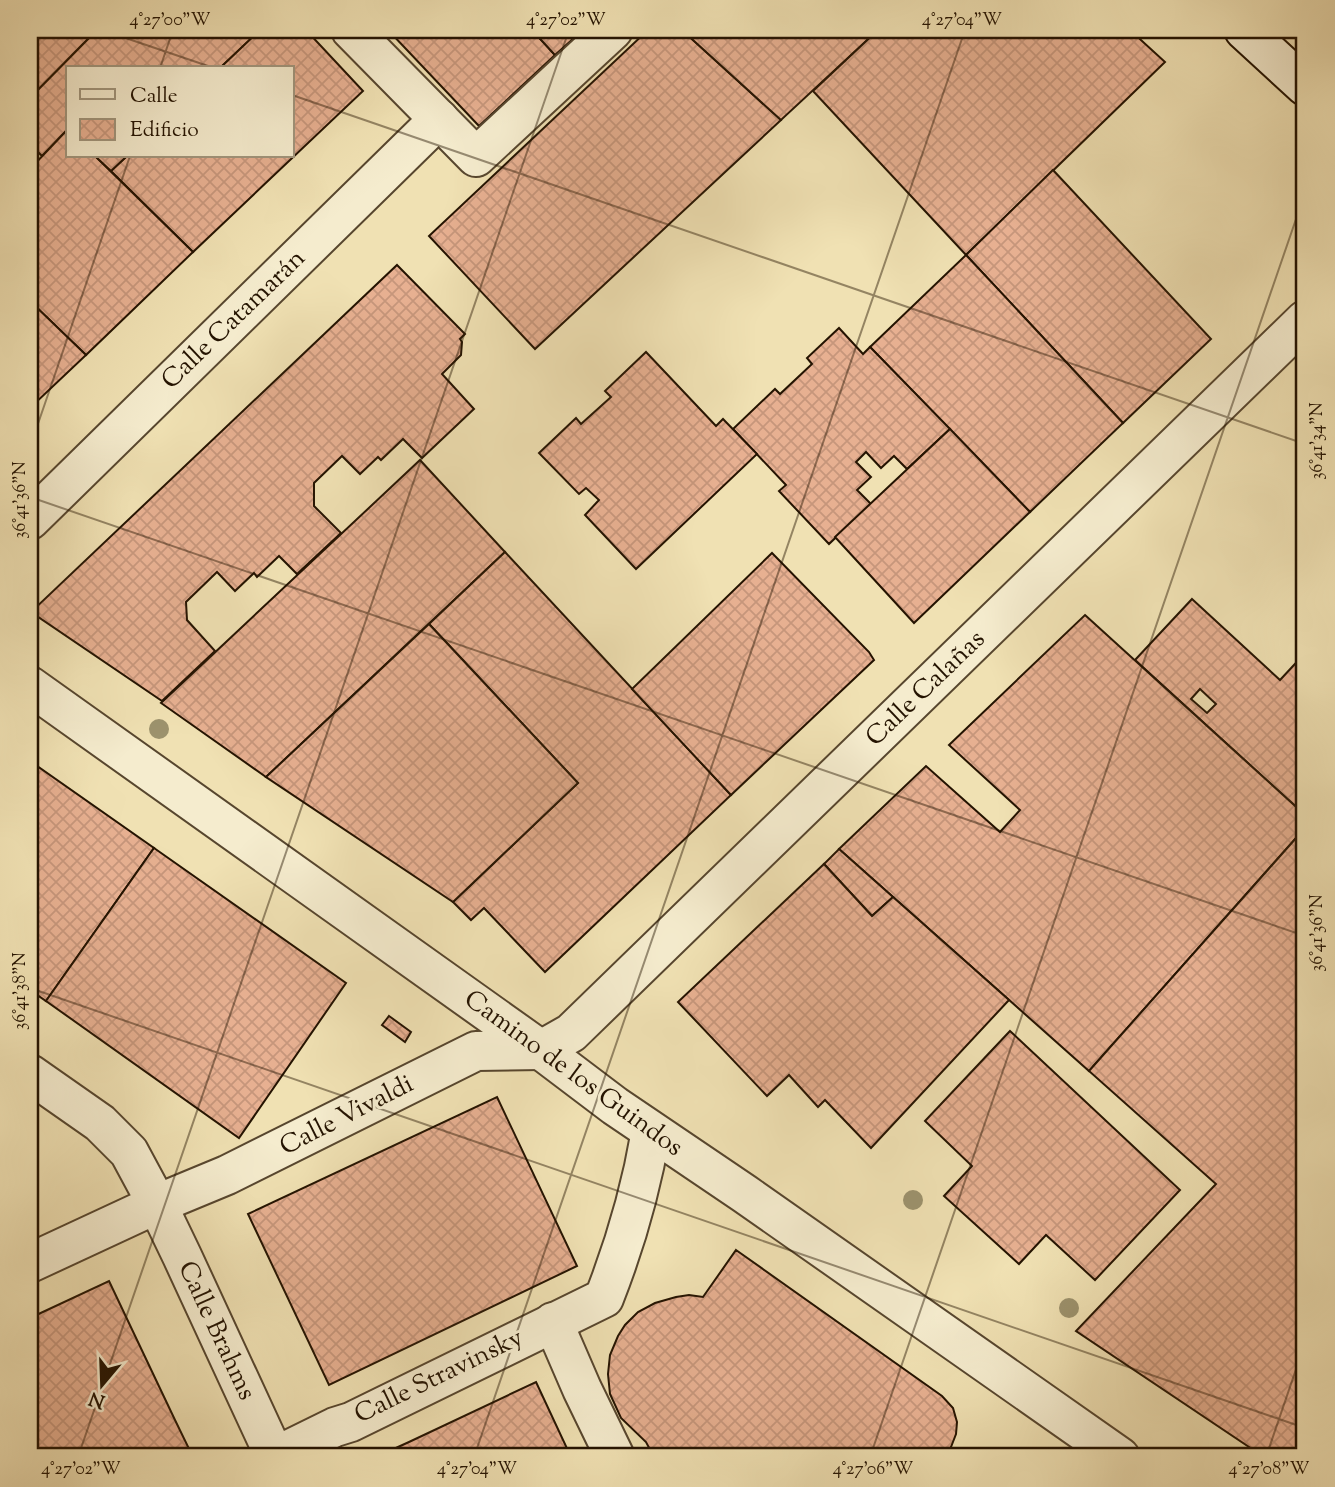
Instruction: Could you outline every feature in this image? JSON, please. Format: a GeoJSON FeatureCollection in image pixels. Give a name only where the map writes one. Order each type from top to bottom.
{"type":"FeatureCollection","features":[{"type":"Feature","properties":{"kind":"street"},"geometry":{"type":"LineString","coordinates":[[351,30],[476,157],[613,30]]}},
{"type":"Feature","properties":{"kind":"street"},"geometry":{"type":"LineString","coordinates":[[1244,30],[1305,86]]}},
{"type":"Feature","properties":{"kind":"street","name":"Calle Catamarán"},"geometry":{"type":"LineString","coordinates":[[30,520],[439,120]]}},
{"type":"Feature","properties":{"kind":"street","name":"Calle Calañas"},"geometry":{"type":"LineString","coordinates":[[541,1050],[571,1033],[1305,320]]}},
{"type":"Feature","properties":{"kind":"street","name":"Camino de los Guindos"},"geometry":{"type":"LineString","coordinates":[[30,686],[651,1131],[746,1194],[1119,1457]]}},
{"type":"Feature","properties":{"kind":"street","name":"Calle Vivaldi"},"geometry":{"type":"LineString","coordinates":[[30,1264],[157,1204],[227,1175],[476,1051],[541,1050]]}},
{"type":"Feature","properties":{"kind":"street","name":"Calle Brahms"},"geometry":{"type":"LineString","coordinates":[[30,1074],[100,1122],[128,1152],[157,1204],[274,1457]]}},
{"type":"Feature","properties":{"kind":"street","name":"Calle Stravinsky"},"geometry":{"type":"LineString","coordinates":[[274,1457],[604,1298],[620,1256],[639,1191],[651,1131]]}},
{"type":"Feature","properties":{"kind":"street"},"geometry":{"type":"LineString","coordinates":[[553,1322],[615,1457]]}},
{"type":"Feature","properties":{"kind":"building"},"geometry":{"type":"Polygon","coordinates":[[[30,30],[97,30],[30,98],[30,30]]]}},
{"type":"Feature","properties":{"kind":"building"},"geometry":{"type":"Polygon","coordinates":[[[97,30],[260,30],[222,66],[66,66],[66,131],[42,156],[30,144],[30,98],[97,30]]]}},
{"type":"Feature","properties":{"kind":"building"},"geometry":{"type":"Polygon","coordinates":[[[260,30],[306,30],[363,91],[294,156],[294,66],[222,66],[260,30]]]}},
{"type":"Feature","properties":{"kind":"building"},"geometry":{"type":"Polygon","coordinates":[[[388,30],[532,30],[555,55],[479,126],[388,30]]]}},
{"type":"Feature","properties":{"kind":"building"},"geometry":{"type":"Polygon","coordinates":[[[532,30],[583,30],[555,55],[532,30]]]}},
{"type":"Feature","properties":{"kind":"building"},"geometry":{"type":"Polygon","coordinates":[[[648,30],[682,30],[781,120],[535,349],[429,236],[648,30]]]}},
{"type":"Feature","properties":{"kind":"building"},"geometry":{"type":"Polygon","coordinates":[[[682,30],[878,30],[781,120],[682,30]]]}},
{"type":"Feature","properties":{"kind":"building"},"geometry":{"type":"Polygon","coordinates":[[[878,30],[1130,30],[1165,62],[966,255],[813,91],[878,30]]]}},
{"type":"Feature","properties":{"kind":"building"},"geometry":{"type":"Polygon","coordinates":[[[66,131],[66,158],[97,158],[193,252],[86,355],[30,301],[30,169],[66,131]]]}},
{"type":"Feature","properties":{"kind":"building"},"geometry":{"type":"Polygon","coordinates":[[[97,158],[125,158],[111,171],[97,158]]]}},
{"type":"Feature","properties":{"kind":"building"},"geometry":{"type":"Polygon","coordinates":[[[125,158],[292,158],[193,252],[111,171],[125,158]]]}},
{"type":"Feature","properties":{"kind":"building"},"geometry":{"type":"Polygon","coordinates":[[[1053,170],[1211,339],[1123,423],[966,255],[1053,170]]]}},
{"type":"Feature","properties":{"kind":"building"},"geometry":{"type":"Polygon","coordinates":[[[966,255],[1123,423],[1030,512],[870,347],[966,255]]]}},
{"type":"Feature","properties":{"kind":"building"},"geometry":{"type":"Polygon","coordinates":[[[397,265],[465,334],[460,339],[461,355],[442,374],[474,409],[422,458],[403,439],[381,460],[378,457],[360,474],[342,456],[314,483],[314,506],[341,533],[297,574],[279,556],[257,577],[254,573],[235,591],[217,572],[186,602],[187,620],[215,651],[162,701],[31,612],[397,265]]]}},
{"type":"Feature","properties":{"kind":"building"},"geometry":{"type":"Polygon","coordinates":[[[30,301],[86,355],[30,408],[30,301]]]}},
{"type":"Feature","properties":{"kind":"building"},"geometry":{"type":"Polygon","coordinates":[[[839,328],[863,354],[870,347],[950,429],[907,469],[894,456],[881,468],[866,452],[856,462],[871,477],[857,490],[871,504],[829,544],[779,491],[786,485],[733,429],[775,389],[780,394],[812,364],[807,358],[839,328]]]}},
{"type":"Feature","properties":{"kind":"building"},"geometry":{"type":"Polygon","coordinates":[[[646,352],[716,426],[723,419],[757,454],[636,569],[585,515],[599,500],[586,488],[579,494],[539,453],[576,418],[581,424],[611,397],[605,391],[646,352]]]}},
{"type":"Feature","properties":{"kind":"building"},"geometry":{"type":"Polygon","coordinates":[[[950,429],[1030,512],[914,623],[835,537],[950,429]]]}},
{"type":"Feature","properties":{"kind":"building"},"geometry":{"type":"Polygon","coordinates":[[[420,460],[505,552],[266,777],[161,703],[420,460]]]}},
{"type":"Feature","properties":{"kind":"building"},"geometry":{"type":"Polygon","coordinates":[[[505,552],[731,795],[545,972],[484,908],[471,920],[453,902],[578,783],[429,624],[505,552]]]}},
{"type":"Feature","properties":{"kind":"building"},"geometry":{"type":"Polygon","coordinates":[[[772,553],[874,660],[731,795],[632,689],[772,553]]]}},
{"type":"Feature","properties":{"kind":"building"},"geometry":{"type":"Polygon","coordinates":[[[1192,599],[1280,680],[1305,653],[1305,815],[1135,660],[1192,599]],[[1200,689],[1191,699],[1207,713],[1216,704],[1200,689]]]}},
{"type":"Feature","properties":{"kind":"building"},"geometry":{"type":"Polygon","coordinates":[[[1085,615],[1305,815],[1305,828],[1089,1071],[839,849],[926,766],[1000,832],[1020,810],[949,745],[1085,615]]]}},
{"type":"Feature","properties":{"kind":"building"},"geometry":{"type":"Polygon","coordinates":[[[429,624],[578,783],[453,902],[266,777],[429,624]]]}},
{"type":"Feature","properties":{"kind":"building"},"geometry":{"type":"Polygon","coordinates":[[[30,761],[154,848],[46,1001],[30,990],[30,761]]]}},
{"type":"Feature","properties":{"kind":"building"},"geometry":{"type":"Polygon","coordinates":[[[1305,828],[1305,1457],[1264,1457],[1076,1331],[1216,1184],[1089,1071],[1305,828]]]}},
{"type":"Feature","properties":{"kind":"building"},"geometry":{"type":"Polygon","coordinates":[[[154,848],[346,983],[239,1138],[46,1001],[154,848]]]}},
{"type":"Feature","properties":{"kind":"building"},"geometry":{"type":"Polygon","coordinates":[[[839,849],[893,897],[872,916],[824,864],[839,849]]]}},
{"type":"Feature","properties":{"kind":"building"},"geometry":{"type":"Polygon","coordinates":[[[824,864],[872,916],[893,897],[1009,1000],[871,1148],[825,1100],[818,1107],[789,1075],[767,1096],[678,1002],[824,864]]]}},
{"type":"Feature","properties":{"kind":"building"},"geometry":{"type":"Polygon","coordinates":[[[389,1016],[411,1032],[405,1042],[382,1025],[389,1016]]]}},
{"type":"Feature","properties":{"kind":"building"},"geometry":{"type":"Polygon","coordinates":[[[1010,1031],[1180,1190],[1095,1280],[1046,1235],[1019,1264],[944,1196],[972,1166],[925,1121],[1010,1031]]]}},
{"type":"Feature","properties":{"kind":"building"},"geometry":{"type":"Polygon","coordinates":[[[497,1097],[577,1266],[329,1385],[248,1214],[497,1097]]]}},
{"type":"Feature","properties":{"kind":"building"},"geometry":{"type":"Polygon","coordinates":[[[736,1250],[942,1396],[953,1408],[957,1422],[956,1434],[946,1453],[941,1457],[654,1457],[646,1442],[621,1418],[610,1394],[610,1355],[625,1325],[638,1312],[655,1303],[676,1297],[703,1297],[736,1250]]]}},
{"type":"Feature","properties":{"kind":"building"},"geometry":{"type":"Polygon","coordinates":[[[109,1281],[193,1457],[30,1457],[30,1318],[109,1281]]]}},
{"type":"Feature","properties":{"kind":"building"},"geometry":{"type":"Polygon","coordinates":[[[536,1382],[571,1457],[376,1457],[409,1442],[536,1382]]]}}]}
